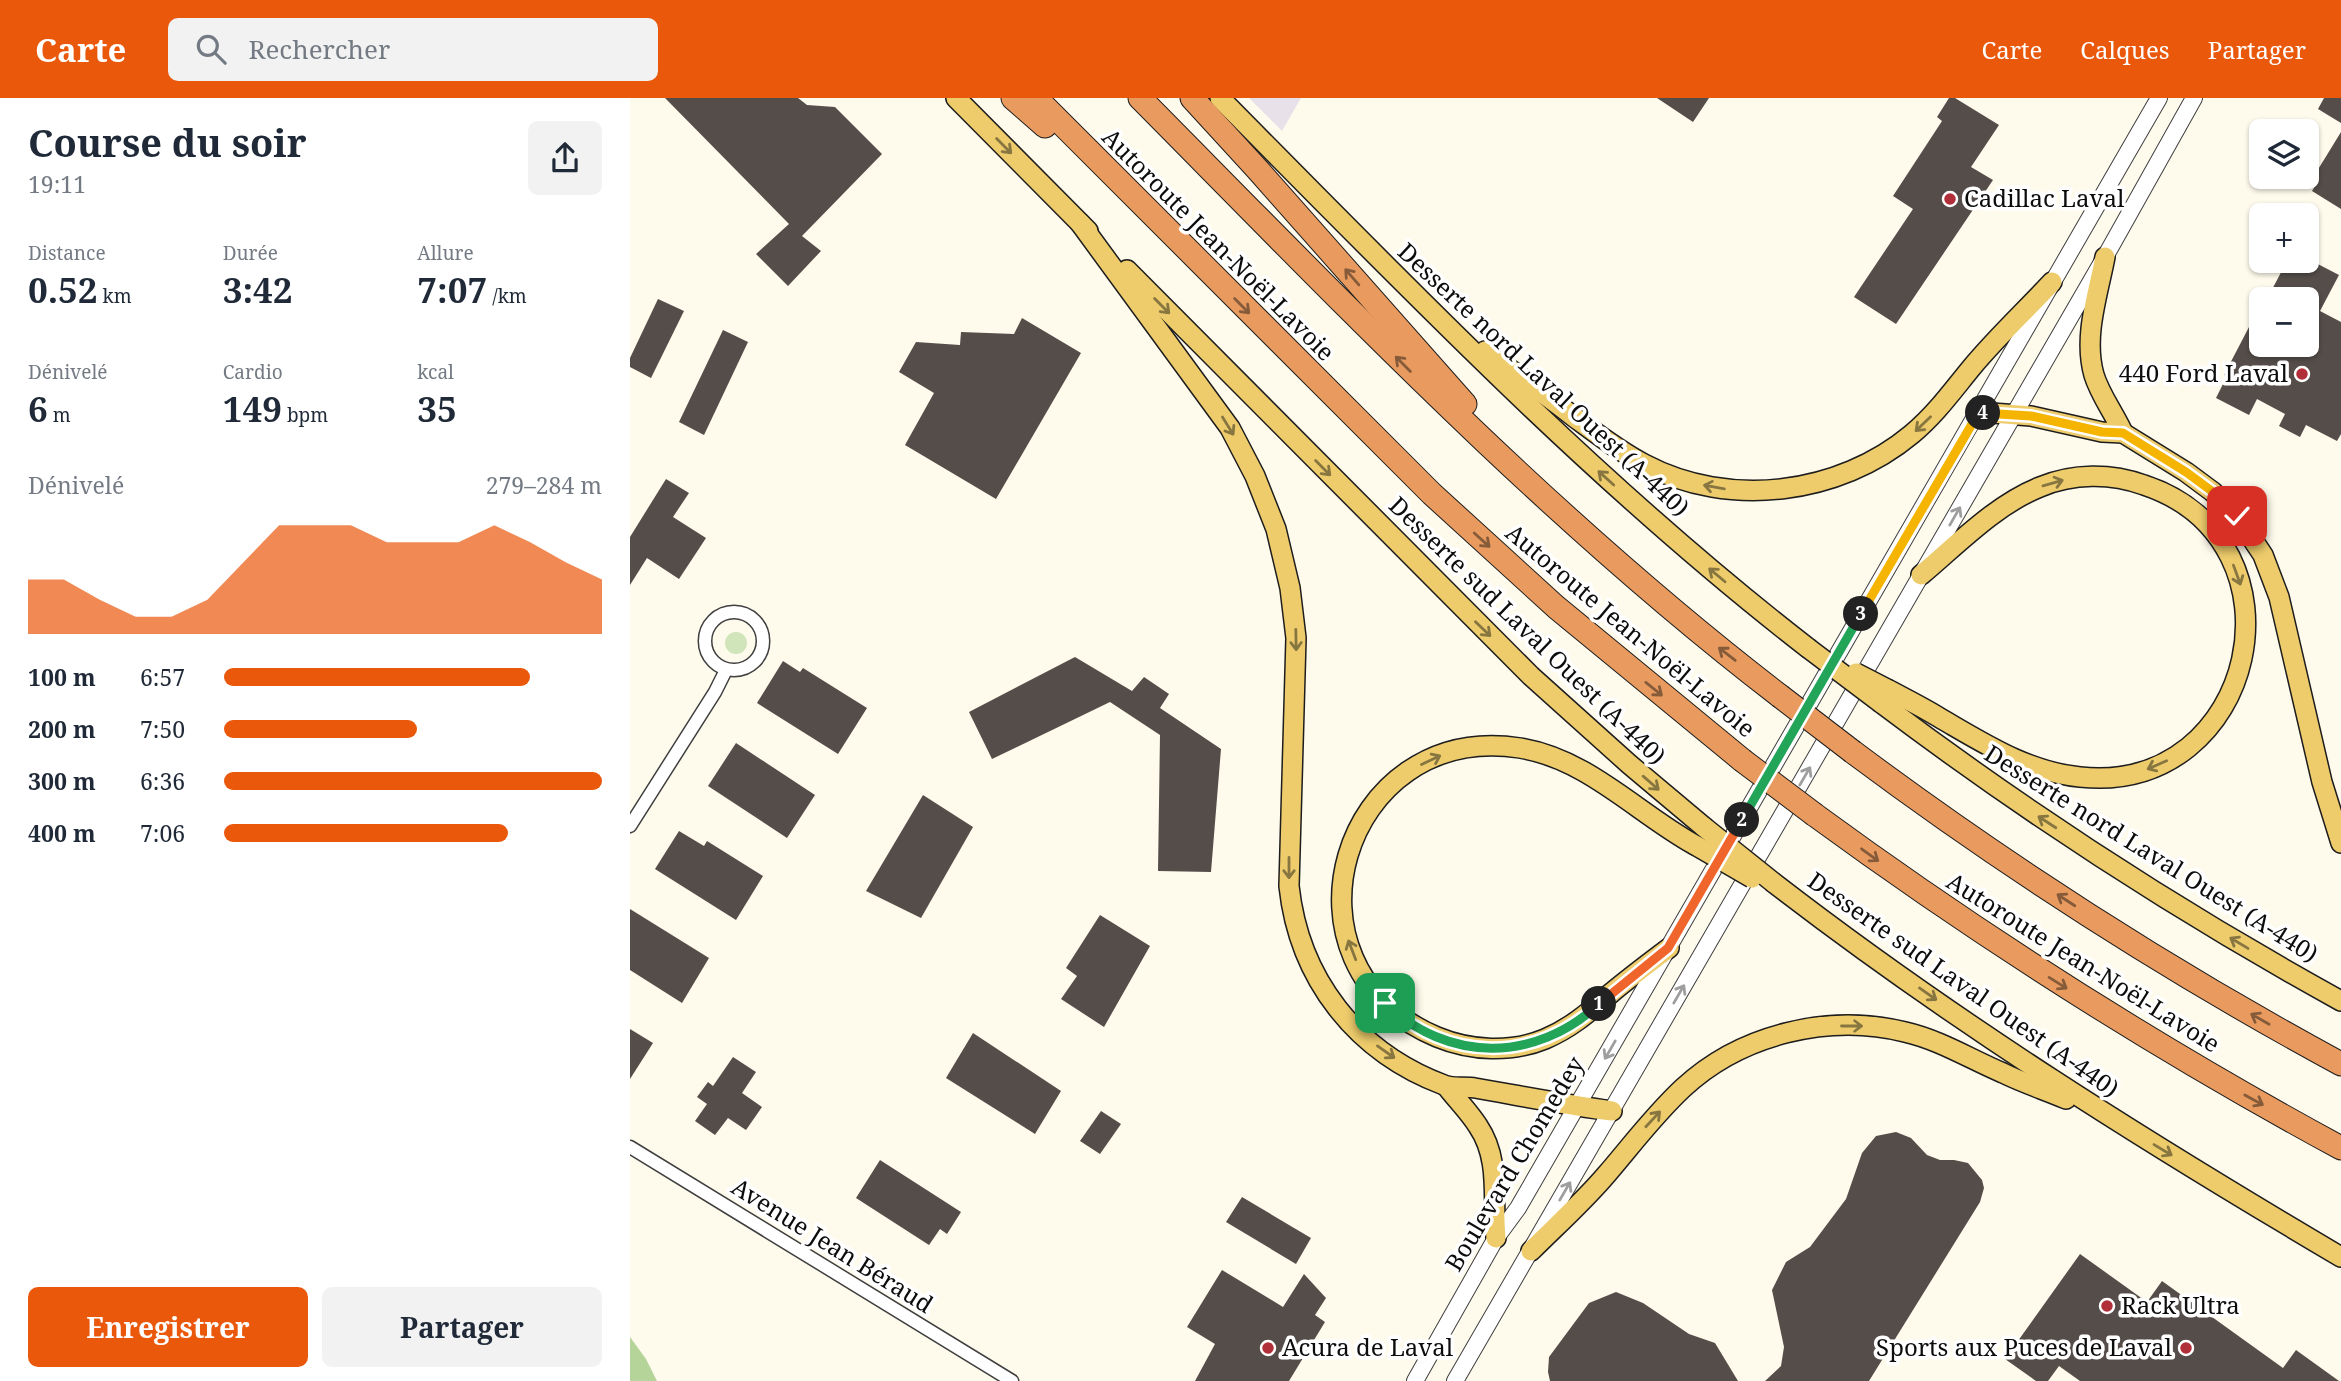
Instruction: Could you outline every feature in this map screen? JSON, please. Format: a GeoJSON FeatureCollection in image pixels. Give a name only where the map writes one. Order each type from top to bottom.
{"type":"FeatureCollection","features":[{"type":"Feature","properties":{"kind":"highway"},"geometry":{"type":"LineString","coordinates":[[1013,98],[1159,223]]}},
{"type":"Feature","properties":{"kind":"highway","name":"Autoroute Jean-Noël-Lavoie"},"geometry":{"type":"LineString","coordinates":[[1036,98],[1370,434],[1452,512],[1566,615],[1742,760],[1927,896],[2051,978],[2197,1067],[2341,1148]]}},
{"type":"Feature","properties":{"kind":"highway","name":"Autoroute Jean-Noël-Lavoie"},"geometry":{"type":"LineString","coordinates":[[1140,98],[1424,384],[1559,512],[1681,617],[1853,752],[1951,823],[2202,985],[2341,1064]]}},
{"type":"Feature","properties":{"kind":"highway"},"geometry":{"type":"LineString","coordinates":[[1192,98],[1559,512]]}},
{"type":"Feature","properties":{"kind":"main road","name":"Desserte sud Laval Ouest (A-440)"},"geometry":{"type":"LineString","coordinates":[[956,98],[1531,676],[1772,886],[1969,1024],[2105,1114],[2341,1257]]}},
{"type":"Feature","properties":{"kind":"main road","name":"Desserte nord Laval Ouest (A-440)"},"geometry":{"type":"LineString","coordinates":[[1220,98],[1537,416],[1705,565],[1808,648],[1885,697],[1993,785],[2116,867],[2263,957],[2341,1001]]}},
{"type":"Feature","properties":{"kind":"main road"},"geometry":{"type":"LineString","coordinates":[[1080,223],[1230,428],[1255,476],[1276,529],[1288,574],[1295,622],[1296,678],[1289,886],[1296,929],[1306,957],[1327,995],[1357,1029],[1390,1056],[1447,1087],[1478,1125],[1491,1154],[1495,1173],[1496,1238]]}},
{"type":"Feature","properties":{"kind":"main road"},"geometry":{"type":"LineString","coordinates":[[2105,257],[2091,335],[2091,355],[2097,383],[2123,433]]}},
{"type":"Feature","properties":{"kind":"main road"},"geometry":{"type":"LineString","coordinates":[[1429,309],[1596,434],[1647,466],[1713,487],[1759,491],[1795,488],[1843,475],[1902,443],[1937,410],[2052,282]]}},
{"type":"Feature","properties":{"kind":"main road"},"geometry":{"type":"LineString","coordinates":[[1979,412],[2039,417],[2102,432],[2123,433],[2172,461],[2213,492],[2237,516],[2263,555],[2278,597],[2322,782],[2341,843]]}},
{"type":"Feature","properties":{"kind":"main road"},"geometry":{"type":"LineString","coordinates":[[1885,697],[1938,716],[1985,745],[2017,760],[2051,772],[2103,778],[2145,770],[2169,760],[2192,744],[2226,703],[2242,666],[2246,635],[2245,606],[2238,578],[2226,550],[2208,526],[2188,507],[2165,493],[2138,482],[2089,476],[2043,486],[1993,515],[1921,575]]}},
{"type":"Feature","properties":{"kind":"main road"},"geometry":{"type":"LineString","coordinates":[[1668,948],[1579,1021],[1555,1035],[1516,1047],[1487,1048],[1458,1044],[1419,1029],[1407,1021],[1385,1003],[1365,978],[1351,951],[1343,923],[1341,895],[1344,867],[1359,826],[1374,803],[1394,783],[1417,766],[1440,755],[1482,747],[1522,748],[1569,764],[1695,845],[1772,886]]}},
{"type":"Feature","properties":{"kind":"main road"},"geometry":{"type":"LineString","coordinates":[[1531,1251],[1604,1177],[1649,1123],[1684,1087],[1734,1052],[1787,1032],[1844,1025],[1905,1032],[1946,1045],[2002,1073],[2105,1114]]}},
{"type":"Feature","properties":{"kind":"main road"},"geometry":{"type":"LineString","coordinates":[[1447,1087],[1467,1086],[1612,1111]]}},
{"type":"Feature","properties":{"kind":"street","name":"Boulevard Chomedey"},"geometry":{"type":"LineString","coordinates":[[1415,1381],[1496,1238],[1518,1208],[2159,98]]}},
{"type":"Feature","properties":{"kind":"street"},"geometry":{"type":"LineString","coordinates":[[1455,1381],[2105,257],[2194,98]]}},
{"type":"Feature","properties":{"kind":"street"},"geometry":{"type":"LineString","coordinates":[[730,612],[739,612],[759,626],[763,649],[748,667],[735,671],[726,670],[715,664],[708,655],[706,632],[716,618],[730,612]]}},
{"type":"Feature","properties":{"kind":"street"},"geometry":{"type":"LineString","coordinates":[[630,827],[726,670]]}},
{"type":"Feature","properties":{"kind":"street","name":"Avenue Jean Béraud"},"geometry":{"type":"LineString","coordinates":[[630,1147],[1012,1381]]}},
{"type":"Feature","properties":{"kind":"shaded area"},"geometry":{"type":"Polygon","coordinates":[[[1249,98],[1301,98],[1282,131],[1249,98]]]}},
{"type":"Feature","properties":{"kind":"green space"},"geometry":{"type":"Polygon","coordinates":[[[736,632],[744,635],[747,643],[744,651],[736,654],[728,651],[725,643],[728,635],[736,632]]]}},
{"type":"Feature","properties":{"kind":"green space"},"geometry":{"type":"Polygon","coordinates":[[[630,1337],[646,1359],[657,1381],[630,1381],[630,1337]]]}},
{"type":"Feature","properties":{"kind":"building"},"geometry":{"type":"Polygon","coordinates":[[[665,98],[798,98],[807,105],[835,107],[882,154],[802,236],[821,251],[788,286],[756,254],[789,224],[665,98]]]}},
{"type":"Feature","properties":{"kind":"building"},"geometry":{"type":"Polygon","coordinates":[[[1657,98],[1709,98],[1693,122],[1657,98]]]}},
{"type":"Feature","properties":{"kind":"building"},"geometry":{"type":"Polygon","coordinates":[[[1949,98],[1955,98],[1999,125],[1971,167],[1993,180],[1896,324],[1854,297],[1913,209],[1893,196],[1942,121],[1937,117],[1949,98]]]}},
{"type":"Feature","properties":{"kind":"building"},"geometry":{"type":"Polygon","coordinates":[[[2324,98],[2341,98],[2341,123],[2318,109],[2324,98]]]}},
{"type":"Feature","properties":{"kind":"building"},"geometry":{"type":"Polygon","coordinates":[[[2341,132],[2341,209],[2312,191],[2319,189],[2319,168],[2341,132]]]}},
{"type":"Feature","properties":{"kind":"building"},"geometry":{"type":"Polygon","coordinates":[[[2319,265],[2339,275],[2320,311],[2341,322],[2341,434],[2337,441],[2306,425],[2300,437],[2279,426],[2285,414],[2257,399],[2249,415],[2216,398],[2227,376],[2224,375],[2249,327],[2249,357],[2319,357],[2319,287],[2273,287],[2281,273],[2319,273],[2319,265]]]}},
{"type":"Feature","properties":{"kind":"building"},"geometry":{"type":"Polygon","coordinates":[[[658,299],[684,311],[651,378],[630,367],[630,358],[658,299]]]}},
{"type":"Feature","properties":{"kind":"building"},"geometry":{"type":"Polygon","coordinates":[[[1022,318],[1081,353],[996,499],[905,445],[934,393],[899,372],[916,342],[960,345],[961,332],[1014,334],[1022,318]]]}},
{"type":"Feature","properties":{"kind":"building"},"geometry":{"type":"Polygon","coordinates":[[[723,330],[748,342],[704,435],[679,422],[723,330]]]}},
{"type":"Feature","properties":{"kind":"building"},"geometry":{"type":"Polygon","coordinates":[[[666,479],[689,493],[673,517],[706,538],[679,579],[647,558],[630,585],[630,537],[666,479]]]}},
{"type":"Feature","properties":{"kind":"building"},"geometry":{"type":"Polygon","coordinates":[[[1075,657],[1132,691],[1144,677],[1169,694],[1160,708],[1221,749],[1211,872],[1158,871],[1160,735],[1110,702],[992,759],[969,712],[1075,657]]]}},
{"type":"Feature","properties":{"kind":"building"},"geometry":{"type":"Polygon","coordinates":[[[783,661],[800,672],[803,668],[867,708],[838,754],[757,703],[783,661]]]}},
{"type":"Feature","properties":{"kind":"building"},"geometry":{"type":"Polygon","coordinates":[[[736,743],[815,795],[787,838],[708,786],[736,743]]]}},
{"type":"Feature","properties":{"kind":"building"},"geometry":{"type":"Polygon","coordinates":[[[923,795],[973,827],[921,918],[866,891],[923,795]]]}},
{"type":"Feature","properties":{"kind":"building"},"geometry":{"type":"Polygon","coordinates":[[[679,831],[704,846],[707,841],[763,876],[736,920],[655,869],[679,831]]]}},
{"type":"Feature","properties":{"kind":"building"},"geometry":{"type":"Polygon","coordinates":[[[630,909],[709,958],[682,1003],[630,970],[630,909]]]}},
{"type":"Feature","properties":{"kind":"building"},"geometry":{"type":"Polygon","coordinates":[[[1100,915],[1150,946],[1104,1027],[1061,999],[1077,976],[1066,968],[1100,915]]]}},
{"type":"Feature","properties":{"kind":"building"},"geometry":{"type":"Polygon","coordinates":[[[630,1029],[653,1043],[630,1079],[630,1029]]]}},
{"type":"Feature","properties":{"kind":"building"},"geometry":{"type":"Polygon","coordinates":[[[973,1033],[1061,1091],[1035,1134],[946,1078],[973,1033]]]}},
{"type":"Feature","properties":{"kind":"building"},"geometry":{"type":"Polygon","coordinates":[[[733,1057],[756,1072],[742,1093],[762,1107],[746,1130],[728,1118],[715,1135],[695,1121],[707,1104],[697,1097],[708,1082],[713,1086],[733,1057]]]}},
{"type":"Feature","properties":{"kind":"building"},"geometry":{"type":"Polygon","coordinates":[[[1101,1111],[1121,1124],[1100,1154],[1080,1141],[1101,1111]]]}},
{"type":"Feature","properties":{"kind":"building"},"geometry":{"type":"Polygon","coordinates":[[[1896,1132],[1911,1138],[1927,1155],[1940,1160],[1968,1163],[1982,1180],[1984,1188],[1980,1202],[1869,1381],[1765,1381],[1781,1366],[1784,1347],[1772,1290],[1786,1262],[1810,1247],[1846,1199],[1862,1153],[1876,1136],[1896,1132]]]}},
{"type":"Feature","properties":{"kind":"building"},"geometry":{"type":"Polygon","coordinates":[[[880,1160],[961,1212],[947,1234],[940,1229],[929,1245],[856,1198],[880,1160]]]}},
{"type":"Feature","properties":{"kind":"building"},"geometry":{"type":"Polygon","coordinates":[[[1242,1197],[1311,1238],[1296,1264],[1226,1222],[1242,1197]]]}},
{"type":"Feature","properties":{"kind":"building"},"geometry":{"type":"Polygon","coordinates":[[[2080,1254],[2147,1302],[2162,1281],[2283,1368],[2296,1350],[2339,1381],[2080,1381],[2059,1366],[2048,1381],[2036,1381],[2005,1359],[2080,1254]]]}},
{"type":"Feature","properties":{"kind":"building"},"geometry":{"type":"Polygon","coordinates":[[[1222,1270],[1283,1307],[1304,1274],[1326,1298],[1315,1315],[1325,1322],[1289,1381],[1195,1381],[1215,1344],[1187,1327],[1222,1270]]]}},
{"type":"Feature","properties":{"kind":"building"},"geometry":{"type":"Polygon","coordinates":[[[1616,1292],[1643,1303],[1689,1334],[1715,1343],[1738,1381],[1550,1381],[1549,1357],[1589,1303],[1616,1292]]]}},
{"type":"Feature","properties":{"kind":"place","name":"Cadillac Laval"},"geometry":{"type":"Point","coordinates":[1950,199]}},
{"type":"Feature","properties":{"kind":"place","name":"440 Ford Laval"},"geometry":{"type":"Point","coordinates":[2302,374]}},
{"type":"Feature","properties":{"kind":"place","name":"Rack Ultra"},"geometry":{"type":"Point","coordinates":[2107,1306]}},
{"type":"Feature","properties":{"kind":"place","name":"Acura de Laval"},"geometry":{"type":"Point","coordinates":[1268,1348]}},
{"type":"Feature","properties":{"kind":"place","name":"Sports aux Puces de Laval"},"geometry":{"type":"Point","coordinates":[2186,1348]}},
{"type":"Feature","properties":{"kind":"route"},"geometry":{"type":"LineString","coordinates":[[1385,1003],[1419,1029],[1445,1040],[1472,1047],[1516,1047],[1543,1040],[1579,1021],[1668,948],[1979,412],[2039,417],[2102,432],[2123,433],[2186,472],[2213,492],[2237,516]]}}]}
